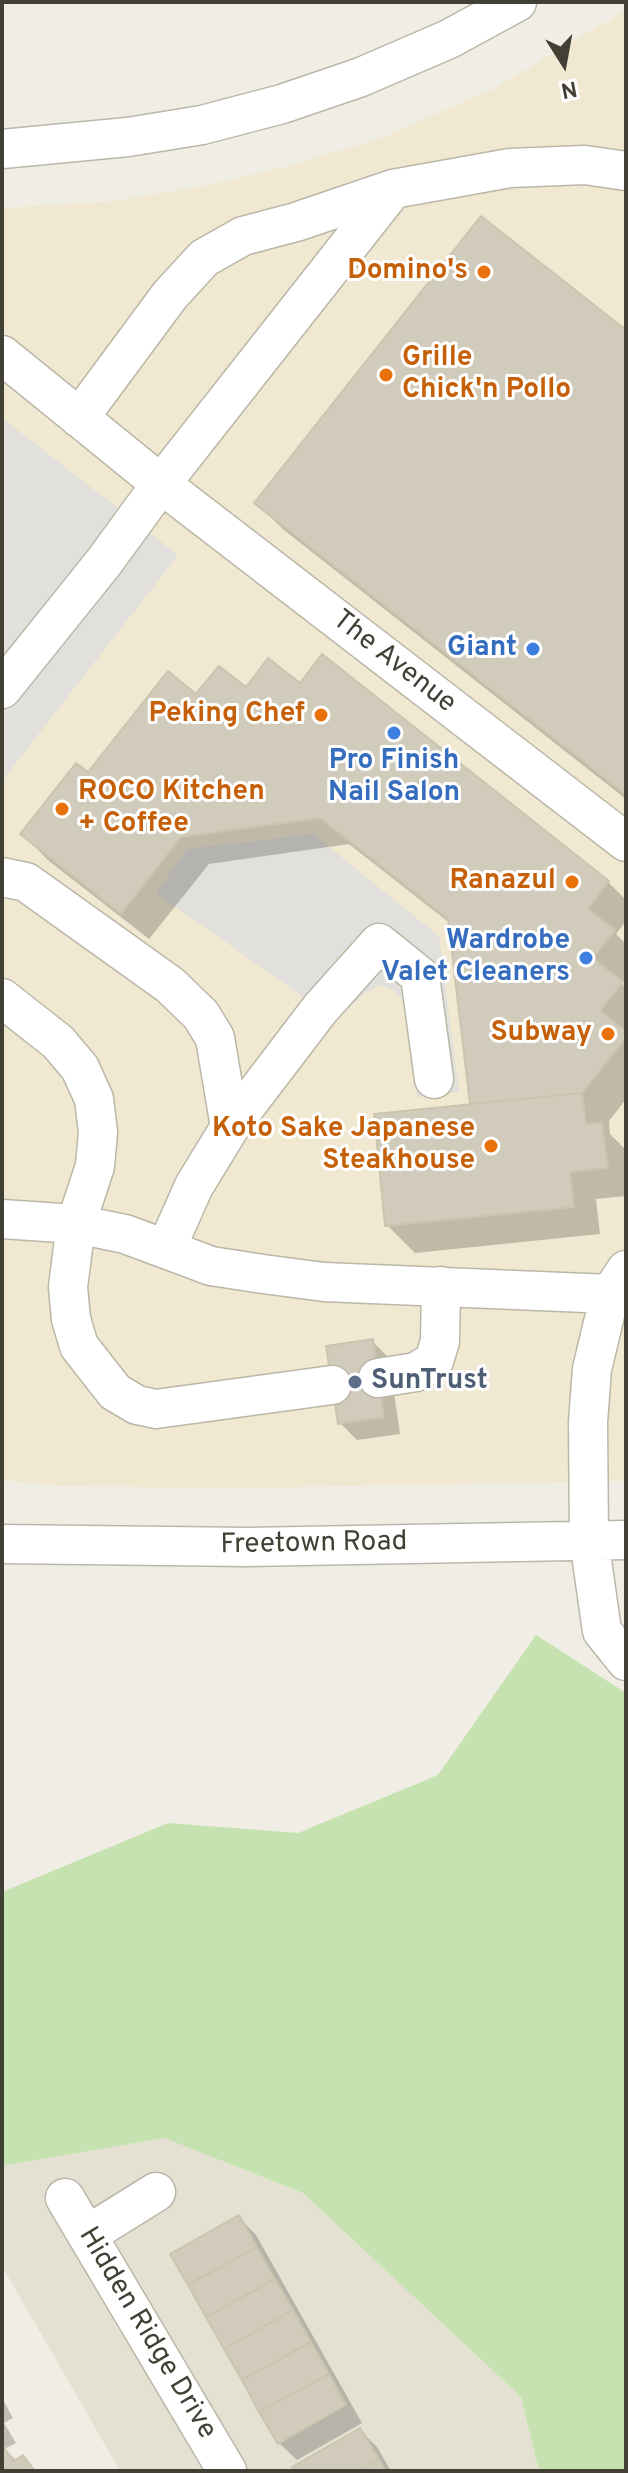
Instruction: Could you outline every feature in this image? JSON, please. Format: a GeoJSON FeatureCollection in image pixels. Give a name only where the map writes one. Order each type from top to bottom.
{"type":"FeatureCollection","features":[{"type":"Feature","properties":{"kind":"street"},"geometry":{"type":"LineString","coordinates":[[2,149],[77,143],[187,127],[282,104],[361,77],[449,39],[517,2]]}},
{"type":"Feature","properties":{"kind":"street"},"geometry":{"type":"LineString","coordinates":[[79,418],[170,295],[204,258],[243,236],[296,222],[393,189],[510,168],[585,165],[626,171]]}},
{"type":"Feature","properties":{"kind":"street"},"geometry":{"type":"LineString","coordinates":[[2,689],[393,189]]}},
{"type":"Feature","properties":{"kind":"street","name":"The Avenue"},"geometry":{"type":"LineString","coordinates":[[2,355],[161,484],[626,842]]}},
{"type":"Feature","properties":{"kind":"street"},"geometry":{"type":"LineString","coordinates":[[2,877],[26,882],[170,985],[201,1015],[215,1038],[230,1127]]}},
{"type":"Feature","properties":{"kind":"street"},"geometry":{"type":"LineString","coordinates":[[166,1249],[194,1186],[230,1127],[320,1009],[379,943],[420,976],[434,1079]]}},
{"type":"Feature","properties":{"kind":"street"},"geometry":{"type":"LineString","coordinates":[[2,998],[58,1042],[80,1068],[94,1099],[98,1132],[95,1166],[76,1224],[68,1287],[71,1319],[79,1346],[115,1392],[137,1405],[156,1409],[332,1385]]}},
{"type":"Feature","properties":{"kind":"street"},"geometry":{"type":"LineString","coordinates":[[2,1219],[76,1224],[125,1234],[211,1266],[324,1282],[441,1286],[618,1282],[592,1369],[588,1422],[608,1540],[602,1631],[626,1661]]}},
{"type":"Feature","properties":{"kind":"street"},"geometry":{"type":"LineString","coordinates":[[378,1378],[416,1372],[434,1361],[440,1341],[441,1286]]}},
{"type":"Feature","properties":{"kind":"street","name":"Freetown Road"},"geometry":{"type":"LineString","coordinates":[[2,1544],[247,1547],[608,1540]]}},
{"type":"Feature","properties":{"kind":"street"},"geometry":{"type":"LineString","coordinates":[[87,2235],[156,2192]]}},
{"type":"Feature","properties":{"kind":"street","name":"Hidden Ridge Drive"},"geometry":{"type":"LineString","coordinates":[[65,2198],[227,2471]]}},
{"type":"Feature","properties":{"kind":"shaded area"},"geometry":{"type":"Polygon","coordinates":[[[626,10],[626,1481],[239,1488],[58,1486],[2,1480],[2,208],[114,201],[204,186],[293,165],[384,137],[497,87],[626,10]]]}},
{"type":"Feature","properties":{"kind":"shaded area"},"geometry":{"type":"Polygon","coordinates":[[[2,418],[178,555],[2,781],[2,418]]]}},
{"type":"Feature","properties":{"kind":"shaded area"},"geometry":{"type":"Polygon","coordinates":[[[313,834],[439,936],[459,1092],[417,1097],[405,1004],[395,991],[380,985],[365,993],[336,1020],[156,893],[187,849],[313,834]]]}},
{"type":"Feature","properties":{"kind":"shaded area"},"geometry":{"type":"Polygon","coordinates":[[[164,2138],[303,2193],[521,2397],[539,2471],[120,2471],[2,2266],[2,2166],[164,2138]]]}},
{"type":"Feature","properties":{"kind":"green space"},"geometry":{"type":"Polygon","coordinates":[[[536,1635],[626,1693],[626,2471],[539,2471],[521,2397],[303,2193],[164,2138],[2,2166],[2,1892],[168,1823],[298,1833],[438,1775],[536,1635]]]}},
{"type":"Feature","properties":{"kind":"building","name":"Giant"},"geometry":{"type":"Polygon","coordinates":[[[481,216],[626,330],[626,795],[254,503],[481,216]]]}},
{"type":"Feature","properties":{"kind":"building"},"geometry":{"type":"Polygon","coordinates":[[[322,654],[609,881],[588,909],[615,930],[593,958],[623,982],[600,1011],[626,1031],[626,1038],[582,1093],[470,1104],[448,919],[320,818],[181,837],[121,914],[20,834],[76,763],[88,772],[168,671],[196,694],[219,666],[246,687],[268,658],[300,683],[322,654]]]}},
{"type":"Feature","properties":{"kind":"building","name":"Koto Sake Japanese Steakhouse"},"geometry":{"type":"Polygon","coordinates":[[[582,1093],[586,1124],[602,1123],[608,1168],[570,1172],[574,1207],[385,1226],[374,1114],[582,1093]]]}},
{"type":"Feature","properties":{"kind":"building","name":"SunTrust"},"geometry":{"type":"Polygon","coordinates":[[[373,1339],[384,1417],[338,1424],[326,1346],[373,1339]]]}},
{"type":"Feature","properties":{"kind":"building"},"geometry":{"type":"Polygon","coordinates":[[[239,2215],[257,2247],[188,2285],[170,2254],[239,2215]]]}},
{"type":"Feature","properties":{"kind":"building"},"geometry":{"type":"Polygon","coordinates":[[[257,2247],[275,2279],[206,2317],[188,2285],[257,2247]]]}},
{"type":"Feature","properties":{"kind":"building"},"geometry":{"type":"Polygon","coordinates":[[[275,2279],[293,2310],[224,2349],[206,2317],[275,2279]]]}},
{"type":"Feature","properties":{"kind":"building"},"geometry":{"type":"Polygon","coordinates":[[[293,2310],[311,2342],[242,2380],[224,2349],[293,2310]]]}},
{"type":"Feature","properties":{"kind":"building"},"geometry":{"type":"Polygon","coordinates":[[[311,2342],[329,2374],[259,2412],[242,2380],[311,2342]]]}},
{"type":"Feature","properties":{"kind":"building"},"geometry":{"type":"Polygon","coordinates":[[[329,2374],[346,2405],[278,2444],[259,2412],[329,2374]]]}},
{"type":"Feature","properties":{"kind":"building"},"geometry":{"type":"Polygon","coordinates":[[[360,2428],[379,2459],[358,2471],[294,2471],[292,2467],[360,2428]]]}},
{"type":"Feature","properties":{"kind":"building"},"geometry":{"type":"Polygon","coordinates":[[[2,2445],[14,2461],[23,2455],[35,2471],[2,2471],[2,2445]]]}},
{"type":"Feature","properties":{"kind":"building"},"geometry":{"type":"Polygon","coordinates":[[[379,2459],[385,2471],[358,2471],[379,2459]]]}},
{"type":"Feature","properties":{"kind":"place","name":"Domino's"},"geometry":{"type":"Point","coordinates":[484,272]}},
{"type":"Feature","properties":{"kind":"place","name":"Grille Chick'n Pollo"},"geometry":{"type":"Point","coordinates":[386,375]}},
{"type":"Feature","properties":{"kind":"place","name":"Giant"},"geometry":{"type":"Point","coordinates":[533,649]}},
{"type":"Feature","properties":{"kind":"place","name":"Peking Chef"},"geometry":{"type":"Point","coordinates":[321,715]}},
{"type":"Feature","properties":{"kind":"place","name":"Pro Finish Nail Salon"},"geometry":{"type":"Point","coordinates":[394,733]}},
{"type":"Feature","properties":{"kind":"place","name":"ROCO Kitchen + Coffee"},"geometry":{"type":"Point","coordinates":[62,809]}},
{"type":"Feature","properties":{"kind":"place","name":"Ranazul"},"geometry":{"type":"Point","coordinates":[572,882]}},
{"type":"Feature","properties":{"kind":"place","name":"Wardrobe Valet Cleaners"},"geometry":{"type":"Point","coordinates":[586,958]}},
{"type":"Feature","properties":{"kind":"place","name":"Subway"},"geometry":{"type":"Point","coordinates":[608,1034]}},
{"type":"Feature","properties":{"kind":"place","name":"Koto Sake Japanese Steakhouse"},"geometry":{"type":"Point","coordinates":[491,1146]}},
{"type":"Feature","properties":{"kind":"place","name":"SunTrust"},"geometry":{"type":"Point","coordinates":[355,1382]}}]}
